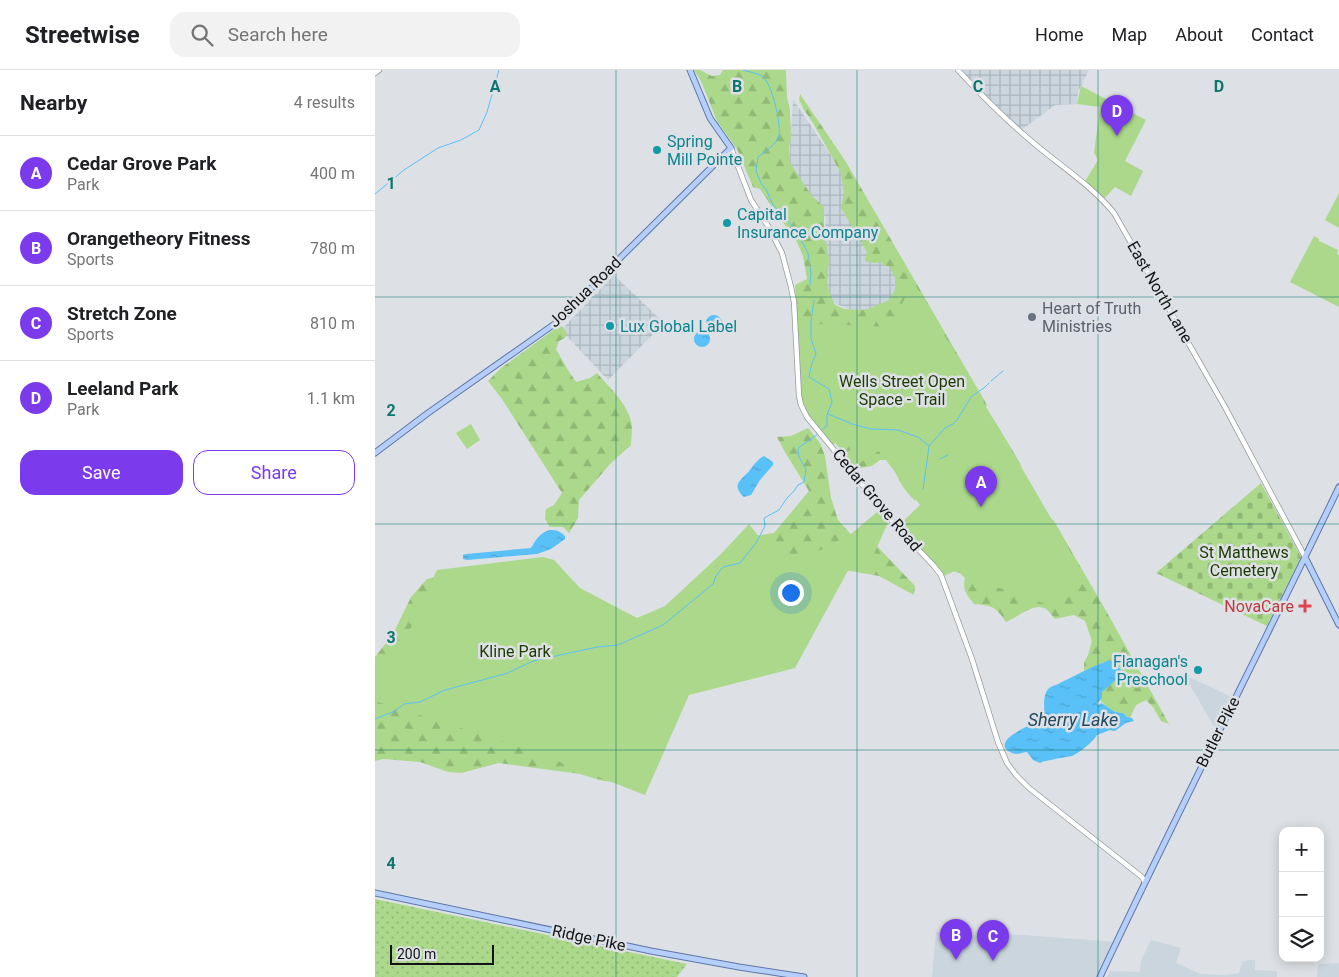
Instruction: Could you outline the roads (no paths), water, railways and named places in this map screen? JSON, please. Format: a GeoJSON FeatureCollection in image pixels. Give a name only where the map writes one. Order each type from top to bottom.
{"type":"FeatureCollection","features":[{"type":"Feature","properties":{"kind":"main road","name":"Cedar Grove Road"},"geometry":{"type":"LineString","coordinates":[[690,70],[710,118],[731,148]]}},
{"type":"Feature","properties":{"kind":"main road","name":"Joshua Road"},"geometry":{"type":"LineString","coordinates":[[375,453],[428,413],[563,318],[621,256],[731,148]]}},
{"type":"Feature","properties":{"kind":"main road","name":"Butler Pike"},"geometry":{"type":"LineString","coordinates":[[1100,977],[1196,776],[1339,487]]}},
{"type":"Feature","properties":{"kind":"main road"},"geometry":{"type":"LineString","coordinates":[[1305,557],[1339,625]]}},
{"type":"Feature","properties":{"kind":"main road","name":"Ridge Pike"},"geometry":{"type":"LineString","coordinates":[[375,893],[651,951],[804,977]]}},
{"type":"Feature","properties":{"kind":"street"},"geometry":{"type":"LineString","coordinates":[[375,73],[379,70]]}},
{"type":"Feature","properties":{"kind":"street","name":"East North Lane"},"geometry":{"type":"LineString","coordinates":[[958,70],[1005,118],[1093,191],[1114,213],[1225,407],[1305,557]]}},
{"type":"Feature","properties":{"kind":"street","name":"Cedar Grove Road"},"geometry":{"type":"LineString","coordinates":[[731,148],[751,200],[768,226],[782,253],[793,302],[799,396],[807,417],[895,524],[941,575],[972,660],[998,742],[1007,763],[1029,788],[1145,882]]}},
{"type":"Feature","properties":{"kind":"water"},"geometry":{"type":"Polygon","coordinates":[[[714,315],[722,323],[714,331],[706,323],[714,315]]]}},
{"type":"Feature","properties":{"kind":"water"},"geometry":{"type":"Polygon","coordinates":[[[702,331],[710,339],[702,347],[694,339],[702,331]]]}},
{"type":"Feature","properties":{"kind":"water"},"geometry":{"type":"Polygon","coordinates":[[[764,456],[773,462],[773,465],[760,480],[751,495],[744,497],[738,489],[739,482],[756,462],[764,456]]]}},
{"type":"Feature","properties":{"kind":"water"},"geometry":{"type":"Polygon","coordinates":[[[550,530],[560,532],[565,536],[565,539],[551,549],[537,554],[463,559],[463,555],[466,554],[531,548],[540,535],[550,530]]]}},
{"type":"Feature","properties":{"kind":"water","name":"Sherry Lake"},"geometry":{"type":"Polygon","coordinates":[[[1107,661],[1113,662],[1121,670],[1111,685],[1102,692],[1102,698],[1097,704],[1101,703],[1114,711],[1123,713],[1134,721],[1126,723],[1115,731],[1110,730],[1097,735],[1086,747],[1072,756],[1040,763],[1033,760],[1027,752],[1015,754],[1006,749],[1007,739],[1044,715],[1045,697],[1048,689],[1107,661]]]}},
{"type":"Feature","properties":{"kind":"waterway"},"geometry":{"type":"LineString","coordinates":[[375,194],[404,170],[438,148],[461,140],[479,130],[487,112],[499,70]]}},
{"type":"Feature","properties":{"kind":"waterway"},"geometry":{"type":"LineString","coordinates":[[743,70],[762,76],[766,80],[772,95],[777,113],[779,135],[773,145],[758,157],[756,171],[773,205],[796,230],[808,253],[811,273],[810,285]]}},
{"type":"Feature","properties":{"kind":"waterway"},"geometry":{"type":"LineString","coordinates":[[814,300],[811,338],[816,354],[809,377],[829,389],[832,402],[827,415],[827,426],[823,429]]}},
{"type":"Feature","properties":{"kind":"waterway"},"geometry":{"type":"LineString","coordinates":[[991,381],[1003,371]]}},
{"type":"Feature","properties":{"kind":"waterway"},"geometry":{"type":"LineString","coordinates":[[828,414],[852,424],[871,429],[898,430],[918,437],[929,446],[945,428],[957,420],[971,397],[989,383]]}},
{"type":"Feature","properties":{"kind":"waterway"},"geometry":{"type":"LineString","coordinates":[[375,719],[395,711],[404,704],[420,702],[445,690],[508,673],[533,661],[597,647],[618,645],[663,625],[713,584],[723,567],[740,563],[756,543],[765,526],[764,518],[779,510],[798,485],[804,482],[806,469],[799,457],[798,448],[818,434]]}},
{"type":"Feature","properties":{"kind":"waterway"},"geometry":{"type":"LineString","coordinates":[[923,489],[929,447]]}},
{"type":"Feature","properties":{"kind":"waterway"},"geometry":{"type":"LineString","coordinates":[[940,459],[948,455]]}},
{"type":"Feature","properties":{"kind":"place","name":"Leeland Park"},"geometry":{"type":"Point","coordinates":[1117,136]}},
{"type":"Feature","properties":{"kind":"place","name":"Spring Mill Pointe"},"geometry":{"type":"Point","coordinates":[657,150]}},
{"type":"Feature","properties":{"kind":"place","name":"Capital Insurance Company"},"geometry":{"type":"Point","coordinates":[727,223]}},
{"type":"Feature","properties":{"kind":"place","name":"Heart of Truth Ministries"},"geometry":{"type":"Point","coordinates":[1032,317]}},
{"type":"Feature","properties":{"kind":"place","name":"Lux Global Label"},"geometry":{"type":"Point","coordinates":[610,326]}},
{"type":"Feature","properties":{"kind":"place","name":"Cedar Grove Park"},"geometry":{"type":"Point","coordinates":[981,507]}},
{"type":"Feature","properties":{"kind":"place","name":"NovaCare"},"geometry":{"type":"Point","coordinates":[1305,606]}},
{"type":"Feature","properties":{"kind":"place","name":"Flanagan's Preschool"},"geometry":{"type":"Point","coordinates":[1198,670]}},
{"type":"Feature","properties":{"kind":"place","name":"Orangetheory Fitness"},"geometry":{"type":"Point","coordinates":[956,960]}},
{"type":"Feature","properties":{"kind":"place","name":"Stretch Zone"},"geometry":{"type":"Point","coordinates":[993,961]}},
{"type":"Feature","properties":{"kind":"park label","name":"Wells Street Open Space - Trail"},"geometry":{"type":"Point","coordinates":[902,390]}},
{"type":"Feature","properties":{"kind":"park label","name":"St Matthews Cemetery"},"geometry":{"type":"Point","coordinates":[1244,561]}},
{"type":"Feature","properties":{"kind":"park label","name":"Kline Park"},"geometry":{"type":"Point","coordinates":[515,651]}}]}
